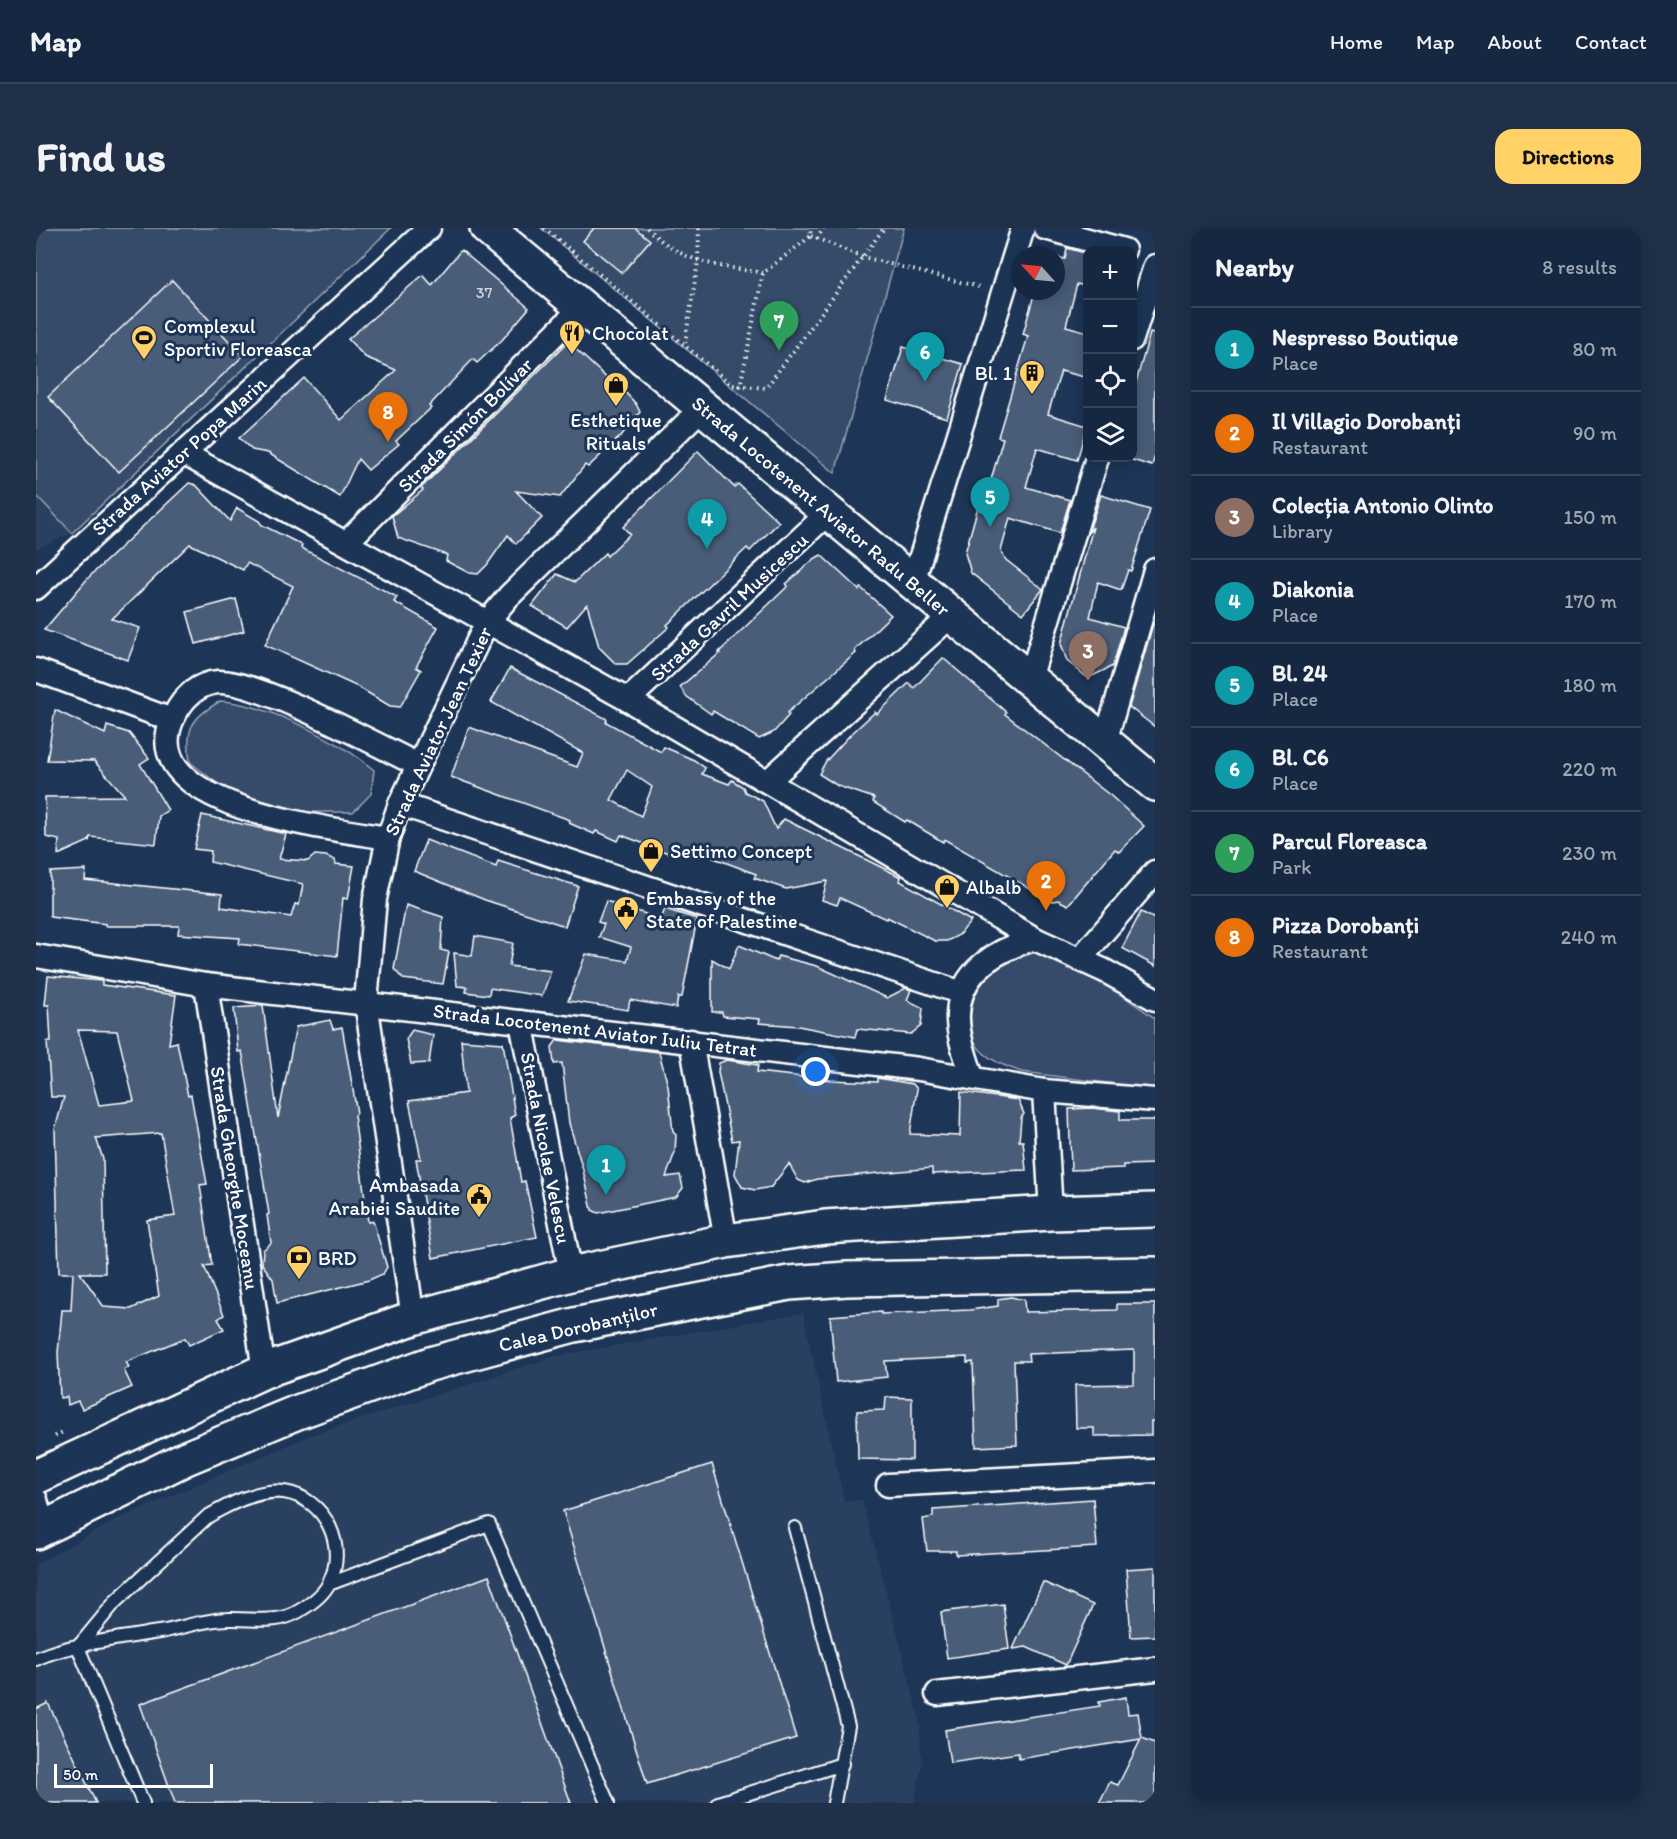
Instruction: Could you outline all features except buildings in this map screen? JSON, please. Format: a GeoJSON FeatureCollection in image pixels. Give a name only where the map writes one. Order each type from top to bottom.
{"type":"FeatureCollection","features":[{"type":"Feature","properties":{"kind":"main road","name":"Strada Locotenent Aviator Radu Beller"},"geometry":{"type":"LineString","coordinates":[[487,228],[1155,784]]}},
{"type":"Feature","properties":{"kind":"main road"},"geometry":{"type":"LineString","coordinates":[[36,1477],[264,1371],[412,1318],[571,1274],[726,1241],[825,1227],[1051,1213],[1155,1210]]}},
{"type":"Feature","properties":{"kind":"main road","name":"Calea Dorobanților"},"geometry":{"type":"LineString","coordinates":[[38,1520],[295,1413],[430,1364],[574,1325],[789,1283],[847,1279],[1155,1274]]}},
{"type":"Feature","properties":{"kind":"street","name":"Strada Aviator Popa Marin"},"geometry":{"type":"LineString","coordinates":[[36,588],[429,228]]}},
{"type":"Feature","properties":{"kind":"street"},"geometry":{"type":"LineString","coordinates":[[913,582],[1023,228]]}},
{"type":"Feature","properties":{"kind":"street"},"geometry":{"type":"LineString","coordinates":[[1045,228],[1110,246]]}},
{"type":"Feature","properties":{"kind":"street"},"geometry":{"type":"LineString","coordinates":[[1137,254],[1155,259]]}},
{"type":"Feature","properties":{"kind":"street"},"geometry":{"type":"LineString","coordinates":[[1137,323],[1155,266]]}},
{"type":"Feature","properties":{"kind":"street","name":"Strada Simón Bolívar"},"geometry":{"type":"LineString","coordinates":[[347,542],[582,307]]}},
{"type":"Feature","properties":{"kind":"street","name":"Strada Aviator Jean Texier"},"geometry":{"type":"LineString","coordinates":[[412,1318],[366,1002],[375,899],[388,838],[400,804],[487,622],[509,596],[702,407]]}},
{"type":"Feature","properties":{"kind":"street"},"geometry":{"type":"LineString","coordinates":[[183,453],[628,700],[1035,939],[1080,959],[1155,999]]}},
{"type":"Feature","properties":{"kind":"street"},"geometry":{"type":"LineString","coordinates":[[1030,680],[1096,462]]}},
{"type":"Feature","properties":{"kind":"street","name":"Strada Gavril Musicescu"},"geometry":{"type":"LineString","coordinates":[[628,700],[829,512]]}},
{"type":"Feature","properties":{"kind":"street"},"geometry":{"type":"LineString","coordinates":[[1104,742],[1155,570]]}},
{"type":"Feature","properties":{"kind":"street"},"geometry":{"type":"LineString","coordinates":[[768,781],[952,615]]}},
{"type":"Feature","properties":{"kind":"street"},"geometry":{"type":"LineString","coordinates":[[36,670],[172,720]]}},
{"type":"Feature","properties":{"kind":"street"},"geometry":{"type":"LineString","coordinates":[[388,838],[256,812],[208,795],[186,778],[170,756],[168,741],[172,720],[182,699],[198,687],[216,682],[231,683],[284,702],[418,765]]}},
{"type":"Feature","properties":{"kind":"street"},"geometry":{"type":"LineString","coordinates":[[400,804],[962,993]]}},
{"type":"Feature","properties":{"kind":"street"},"geometry":{"type":"LineString","coordinates":[[1080,959],[1155,872]]}},
{"type":"Feature","properties":{"kind":"street"},"geometry":{"type":"LineString","coordinates":[[972,1077],[960,1040],[958,1014],[962,993],[984,961],[1007,946],[1035,939]]}},
{"type":"Feature","properties":{"kind":"street","name":"Strada Locotenent Aviator Iuliu Tetrat"},"geometry":{"type":"LineString","coordinates":[[36,956],[206,985],[692,1041],[972,1077],[1044,1091],[1155,1100]]}},
{"type":"Feature","properties":{"kind":"street","name":"Strada Gheorghe Moceanu"},"geometry":{"type":"LineString","coordinates":[[206,985],[264,1371]]}},
{"type":"Feature","properties":{"kind":"street","name":"Strada Nicolae Velescu"},"geometry":{"type":"LineString","coordinates":[[521,1022],[571,1274]]}},
{"type":"Feature","properties":{"kind":"street"},"geometry":{"type":"LineString","coordinates":[[692,1041],[726,1241]]}},
{"type":"Feature","properties":{"kind":"street"},"geometry":{"type":"LineString","coordinates":[[1044,1091],[1051,1213]]}},
{"type":"Feature","properties":{"kind":"street"},"geometry":{"type":"LineString","coordinates":[[888,1485],[1155,1471]]}},
{"type":"Feature","properties":{"kind":"street"},"geometry":{"type":"LineString","coordinates":[[937,1694],[1155,1669]]}},
{"type":"Feature","properties":{"kind":"lane"},"geometry":{"type":"LineString","coordinates":[[78,1647],[116,1600],[207,1517],[224,1507],[262,1494],[285,1492],[307,1501],[323,1513],[333,1531],[337,1557],[329,1584]]}},
{"type":"Feature","properties":{"kind":"lane"},"geometry":{"type":"LineString","coordinates":[[36,1659],[78,1647],[227,1618],[272,1621],[299,1612],[329,1584],[489,1524],[608,1803]]}},
{"type":"Feature","properties":{"kind":"lane"},"geometry":{"type":"LineString","coordinates":[[795,1528],[848,1726],[834,1803]]}},
{"type":"Feature","properties":{"kind":"lane"},"geometry":{"type":"LineString","coordinates":[[78,1647],[143,1803]]}},
{"type":"Feature","properties":{"kind":"lane"},"geometry":{"type":"LineString","coordinates":[[718,1803],[842,1764]]}},
{"type":"Feature","properties":{"kind":"path"},"geometry":{"type":"LineString","coordinates":[[544,228],[732,385],[766,388],[884,228]]}},
{"type":"Feature","properties":{"kind":"path"},"geometry":{"type":"LineString","coordinates":[[647,228],[670,249],[698,262],[763,273]]}},
{"type":"Feature","properties":{"kind":"path"},"geometry":{"type":"LineString","coordinates":[[685,344],[698,262],[699,228]]}},
{"type":"Feature","properties":{"kind":"path"},"geometry":{"type":"LineString","coordinates":[[810,228],[811,236]]}},
{"type":"Feature","properties":{"kind":"path"},"geometry":{"type":"LineString","coordinates":[[817,238],[823,228]]}},
{"type":"Feature","properties":{"kind":"path"},"geometry":{"type":"LineString","coordinates":[[740,387],[763,273],[811,236]]}},
{"type":"Feature","properties":{"kind":"path"},"geometry":{"type":"LineString","coordinates":[[811,236],[863,257],[1002,293]]}},
{"type":"Feature","properties":{"kind":"shaded area","name":"Complexul Sportiv Floreasca"},"geometry":{"type":"Polygon","coordinates":[[[36,228],[391,228],[72,533],[36,495],[36,228]]]}},
{"type":"Feature","properties":{"kind":"shaded area"},"geometry":{"type":"Polygon","coordinates":[[[541,228],[904,228],[835,473],[541,228]]]}},
{"type":"Feature","properties":{"kind":"shaded area"},"geometry":{"type":"Polygon","coordinates":[[[36,495],[72,533],[36,549],[36,495]]]}},
{"type":"Feature","properties":{"kind":"shaded area"},"geometry":{"type":"Polygon","coordinates":[[[220,701],[238,703],[280,716],[342,747],[374,770],[371,794],[353,812],[283,812],[232,795],[190,762],[189,740],[192,726],[196,719],[220,701]]]}},
{"type":"Feature","properties":{"kind":"shaded area"},"geometry":{"type":"Polygon","coordinates":[[[1026,949],[1043,952],[1077,966],[1155,1018],[1155,1089],[1022,1072],[1003,1065],[979,1049],[971,1027],[972,998],[976,979],[1026,949]]]}},
{"type":"Feature","properties":{"kind":"shaded area"},"geometry":{"type":"Polygon","coordinates":[[[803,1313],[844,1501],[862,1500],[919,1716],[922,1766],[914,1803],[36,1803],[36,1564],[120,1518],[309,1436],[556,1356],[803,1313]]]}},
{"type":"Feature","properties":{"kind":"place","name":"Parcul Floreasca"},"geometry":{"type":"Point","coordinates":[779,351]}},
{"type":"Feature","properties":{"kind":"place","name":"Chocolat"},"geometry":{"type":"Point","coordinates":[572,356]}},
{"type":"Feature","properties":{"kind":"place","name":"Complexul Sportiv Floreasca"},"geometry":{"type":"Point","coordinates":[144,361]}},
{"type":"Feature","properties":{"kind":"place","name":"Bl. C6"},"geometry":{"type":"Point","coordinates":[925,382]}},
{"type":"Feature","properties":{"kind":"place","name":"Bl. 1"},"geometry":{"type":"Point","coordinates":[1032,396]}},
{"type":"Feature","properties":{"kind":"place","name":"Esthetique Rituals"},"geometry":{"type":"Point","coordinates":[616,408]}},
{"type":"Feature","properties":{"kind":"place","name":"Pizza Dorobanți"},"geometry":{"type":"Point","coordinates":[388,442]}},
{"type":"Feature","properties":{"kind":"place","name":"Bl. 24"},"geometry":{"type":"Point","coordinates":[990,527]}},
{"type":"Feature","properties":{"kind":"place","name":"Diakonia"},"geometry":{"type":"Point","coordinates":[707,549]}},
{"type":"Feature","properties":{"kind":"place","name":"Colecția Antonio Olinto"},"geometry":{"type":"Point","coordinates":[1088,681]}},
{"type":"Feature","properties":{"kind":"place","name":"Settimo Concept"},"geometry":{"type":"Point","coordinates":[651,874]}},
{"type":"Feature","properties":{"kind":"place","name":"Albalb"},"geometry":{"type":"Point","coordinates":[947,910]}},
{"type":"Feature","properties":{"kind":"place","name":"Il Villagio Dorobanți"},"geometry":{"type":"Point","coordinates":[1046,911]}},
{"type":"Feature","properties":{"kind":"place","name":"Embassy of the State of Palestine"},"geometry":{"type":"Point","coordinates":[626,932]}},
{"type":"Feature","properties":{"kind":"place","name":"Nespresso Boutique"},"geometry":{"type":"Point","coordinates":[606,1195]}},
{"type":"Feature","properties":{"kind":"place","name":"Ambasada Arabiei Saudite"},"geometry":{"type":"Point","coordinates":[479,1219]}},
{"type":"Feature","properties":{"kind":"place","name":"BRD"},"geometry":{"type":"Point","coordinates":[299,1281]}}]}
